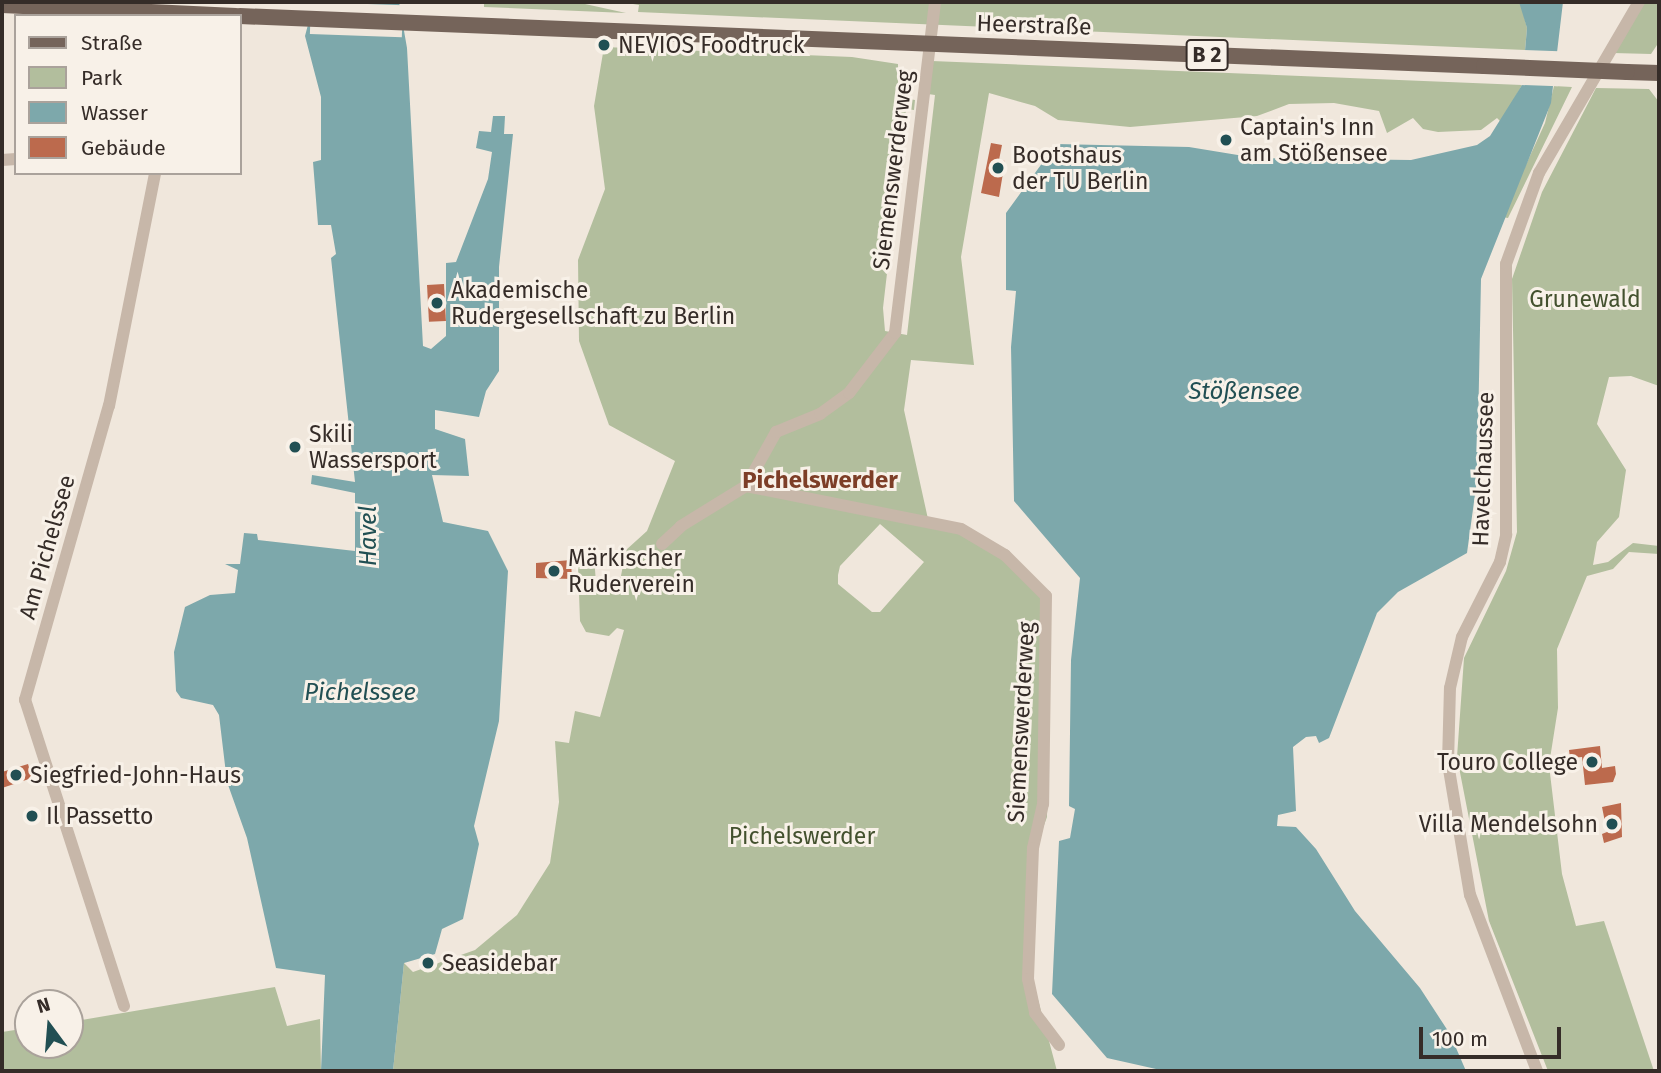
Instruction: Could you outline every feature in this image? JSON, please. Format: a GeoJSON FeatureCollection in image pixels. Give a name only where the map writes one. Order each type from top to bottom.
{"type":"FeatureCollection","features":[{"type":"Feature","properties":{"kind":"main road","name":"Heerstraße"},"geometry":{"type":"LineString","coordinates":[[2,5],[146,10],[168,14]]}},
{"type":"Feature","properties":{"kind":"main road","name":"Heerstraße"},"geometry":{"type":"LineString","coordinates":[[242,16],[1659,73]]}},
{"type":"Feature","properties":{"kind":"street","name":"Siemenswerderweg"},"geometry":{"type":"LineString","coordinates":[[935,2],[895,333],[849,393],[820,414],[775,432],[746,486],[961,529],[1005,555],[1046,596],[1043,804],[1033,848],[1028,979],[1035,1013],[1059,1045]]}},
{"type":"Feature","properties":{"kind":"street","name":"Havelchaussee"},"geometry":{"type":"LineString","coordinates":[[1537,1071],[1470,895],[1448,763],[1450,688],[1462,637],[1500,562],[1506,535],[1506,264],[1545,162],[1639,2]]}},
{"type":"Feature","properties":{"kind":"street","name":"Am Pichelssee"},"geometry":{"type":"LineString","coordinates":[[124,1006],[25,700],[109,406],[152,175]]}},
{"type":"Feature","properties":{"kind":"street"},"geometry":{"type":"LineString","coordinates":[[662,544],[681,526],[746,486]]}},
{"type":"Feature","properties":{"kind":"green space"},"geometry":{"type":"Polygon","coordinates":[[[484,2],[576,2],[626,13],[484,7],[484,2]]]}},
{"type":"Feature","properties":{"kind":"green space"},"geometry":{"type":"Polygon","coordinates":[[[621,2],[1511,2],[1521,4],[1527,28],[1525,50],[638,12],[639,5],[621,2]]]}},
{"type":"Feature","properties":{"kind":"green space"},"geometry":{"type":"Polygon","coordinates":[[[1643,2],[1659,2],[1659,42],[1651,54],[1613,53],[1643,2]]]}},
{"type":"Feature","properties":{"kind":"green space","name":"Pichelswerder"},"geometry":{"type":"Polygon","coordinates":[[[604,47],[852,57],[898,64],[898,97],[915,100],[914,110],[906,109],[883,308],[885,331],[907,335],[935,95],[928,94],[932,61],[1522,85],[1501,122],[1497,118],[1481,130],[1438,132],[1423,129],[1413,118],[1387,133],[1379,111],[1334,103],[1289,104],[1257,116],[1130,127],[1058,120],[1035,106],[989,93],[961,257],[974,365],[911,360],[904,410],[928,519],[967,527],[1051,598],[1047,817],[1036,847],[1032,977],[1057,1071],[393,1071],[404,963],[413,972],[475,950],[517,915],[550,863],[559,802],[555,741],[569,743],[575,711],[600,717],[624,630],[617,628],[609,636],[586,632],[580,621],[578,566],[571,556],[594,556],[596,583],[619,586],[626,550],[647,531],[675,461],[609,425],[579,341],[578,260],[605,189],[594,106],[604,47]],[[880,524],[840,566],[838,584],[872,612],[880,612],[924,562],[880,524]]]}},
{"type":"Feature","properties":{"kind":"green space"},"geometry":{"type":"Polygon","coordinates":[[[1554,86],[1572,87],[1508,218],[1502,217],[1545,123],[1554,86]]]}},
{"type":"Feature","properties":{"kind":"green space","name":"Grunewald"},"geometry":{"type":"Polygon","coordinates":[[[1596,88],[1649,89],[1659,102],[1659,386],[1631,376],[1609,377],[1597,424],[1626,470],[1619,517],[1597,542],[1593,565],[1608,562],[1633,543],[1659,546],[1659,554],[1629,552],[1613,569],[1587,576],[1557,649],[1558,708],[1549,765],[1562,874],[1576,926],[1604,921],[1654,1071],[1548,1071],[1489,921],[1457,757],[1464,658],[1506,571],[1517,532],[1512,279],[1542,192],[1596,88]]]}},
{"type":"Feature","properties":{"kind":"green space"},"geometry":{"type":"Polygon","coordinates":[[[275,987],[287,1026],[320,1019],[321,1071],[2,1071],[2,1032],[14,1030],[14,1059],[84,1059],[84,1020],[275,987]]]}},
{"type":"Feature","properties":{"kind":"water","name":"Pichelssee"},"geometry":{"type":"Polygon","coordinates":[[[314,2],[399,2],[407,48],[423,346],[431,349],[446,336],[446,263],[456,262],[488,179],[492,152],[476,148],[479,131],[491,132],[493,116],[505,116],[504,134],[513,134],[499,267],[499,371],[486,391],[479,417],[435,410],[435,429],[465,439],[469,476],[432,475],[443,522],[488,531],[508,571],[499,721],[474,826],[479,844],[463,919],[442,929],[435,954],[404,963],[393,1071],[321,1071],[325,975],[276,968],[247,838],[227,782],[219,715],[213,705],[181,698],[176,691],[174,652],[185,607],[210,595],[235,593],[238,570],[225,564],[240,564],[244,533],[257,534],[258,540],[355,551],[355,493],[311,484],[312,475],[355,482],[331,258],[336,254],[331,225],[318,225],[313,162],[321,160],[321,97],[305,36],[314,2]]]}},
{"type":"Feature","properties":{"kind":"water","name":"Stößensee"},"geometry":{"type":"Polygon","coordinates":[[[1519,2],[1563,2],[1551,103],[1481,279],[1477,480],[1467,553],[1398,592],[1377,613],[1329,738],[1319,743],[1316,736],[1306,737],[1293,747],[1296,811],[1278,815],[1277,826],[1296,827],[1316,849],[1355,911],[1420,988],[1450,1034],[1466,1071],[1165,1071],[1107,1058],[1052,994],[1059,841],[1070,838],[1075,809],[1069,806],[1071,660],[1080,578],[1014,501],[1011,347],[1016,291],[1006,290],[1006,213],[1056,144],[1189,147],[1256,158],[1411,160],[1477,145],[1490,136],[1522,85],[1527,28],[1519,2]]]}},
{"type":"Feature","properties":{"kind":"pier"},"geometry":{"type":"Polygon","coordinates":[[[311,2],[403,5],[402,37],[310,34],[311,2]]]}},
{"type":"Feature","properties":{"kind":"pier"},"geometry":{"type":"Polygon","coordinates":[[[1522,50],[1559,51],[1558,86],[1521,85],[1522,50]]]}},
{"type":"Feature","properties":{"kind":"building","name":"Bootshaus der TU Berlin"},"geometry":{"type":"Polygon","coordinates":[[[991,143],[1002,145],[999,160],[1005,161],[999,197],[981,193],[991,143]]]}},
{"type":"Feature","properties":{"kind":"building","name":"Akademische Rudergesellschaft zu Berlin"},"geometry":{"type":"Polygon","coordinates":[[[444,284],[446,321],[429,322],[427,285],[444,284]]]}},
{"type":"Feature","properties":{"kind":"building","name":"Märkischer Ruderverein"},"geometry":{"type":"Polygon","coordinates":[[[571,560],[572,579],[536,578],[536,563],[571,560]]]}},
{"type":"Feature","properties":{"kind":"building","name":"Touro College"},"geometry":{"type":"Polygon","coordinates":[[[1600,746],[1602,768],[1615,766],[1613,782],[1585,785],[1582,757],[1570,758],[1569,750],[1600,746]]]}},
{"type":"Feature","properties":{"kind":"building","name":"Siegfried-John-Haus"},"geometry":{"type":"Polygon","coordinates":[[[28,764],[32,778],[2,788],[2,772],[28,764]]]}},
{"type":"Feature","properties":{"kind":"building","name":"Villa Mendelsohn"},"geometry":{"type":"Polygon","coordinates":[[[1621,803],[1622,837],[1604,843],[1602,834],[1607,832],[1602,807],[1621,803]]]}},
{"type":"Feature","properties":{"kind":"place","name":"NEVIOS Foodtruck"},"geometry":{"type":"Point","coordinates":[604,45]}},
{"type":"Feature","properties":{"kind":"place","name":"Captain's Inn am Stößensee"},"geometry":{"type":"Point","coordinates":[1226,140]}},
{"type":"Feature","properties":{"kind":"place","name":"Bootshaus der TU Berlin"},"geometry":{"type":"Point","coordinates":[998,168]}},
{"type":"Feature","properties":{"kind":"place","name":"Akademische Rudergesellschaft zu Berlin"},"geometry":{"type":"Point","coordinates":[437,303]}},
{"type":"Feature","properties":{"kind":"place","name":"Skili Wassersport"},"geometry":{"type":"Point","coordinates":[295,447]}},
{"type":"Feature","properties":{"kind":"place","name":"Märkischer Ruderverein"},"geometry":{"type":"Point","coordinates":[554,571]}},
{"type":"Feature","properties":{"kind":"place","name":"Touro College"},"geometry":{"type":"Point","coordinates":[1592,762]}},
{"type":"Feature","properties":{"kind":"place","name":"Siegfried-John-Haus"},"geometry":{"type":"Point","coordinates":[16,775]}},
{"type":"Feature","properties":{"kind":"place","name":"Il Passetto"},"geometry":{"type":"Point","coordinates":[32,816]}},
{"type":"Feature","properties":{"kind":"place","name":"Villa Mendelsohn"},"geometry":{"type":"Point","coordinates":[1612,824]}},
{"type":"Feature","properties":{"kind":"place","name":"Seasidebar"},"geometry":{"type":"Point","coordinates":[428,963]}},
{"type":"Feature","properties":{"kind":"district","name":"Pichelswerder"},"geometry":{"type":"Point","coordinates":[820,481]}},
{"type":"Feature","properties":{"kind":"water label","name":"Havel"},"geometry":{"type":"Point","coordinates":[369,536]}}]}
